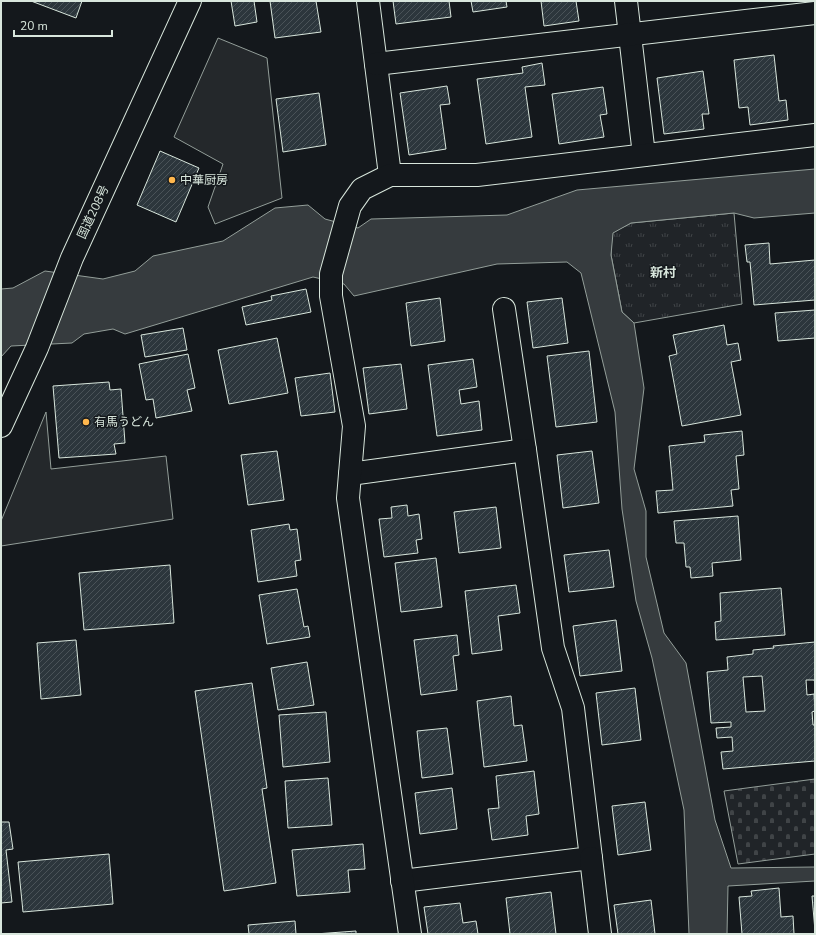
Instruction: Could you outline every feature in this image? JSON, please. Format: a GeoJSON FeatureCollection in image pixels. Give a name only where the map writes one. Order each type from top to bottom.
{"type":"FeatureCollection","features":[{"type":"Feature","properties":{"kind":"main road","name":"国道208号"},"geometry":{"type":"LineString","coordinates":[[1,426],[37,348],[72,258],[190,1]]}},
{"type":"Feature","properties":{"kind":"main road"},"geometry":{"type":"LineString","coordinates":[[368,1],[390,175]]}},
{"type":"Feature","properties":{"kind":"main road"},"geometry":{"type":"LineString","coordinates":[[626,1],[644,155]]}},
{"type":"Feature","properties":{"kind":"main road"},"geometry":{"type":"LineString","coordinates":[[376,64],[815,13]]}},
{"type":"Feature","properties":{"kind":"main road"},"geometry":{"type":"LineString","coordinates":[[410,934],[348,498],[354,426],[332,296],[331,274],[350,206],[362,189],[390,175],[477,175],[815,135]]}},
{"type":"Feature","properties":{"kind":"main road"},"geometry":{"type":"LineString","coordinates":[[504,309],[553,648],[573,708],[600,934]]}},
{"type":"Feature","properties":{"kind":"main road"},"geometry":{"type":"LineString","coordinates":[[350,474],[524,450]]}},
{"type":"Feature","properties":{"kind":"main road"},"geometry":{"type":"LineString","coordinates":[[402,881],[591,858]]}},
{"type":"Feature","properties":{"kind":"green space"},"geometry":{"type":"Polygon","coordinates":[[[734,213],[742,304],[634,323],[622,312],[611,255],[612,233],[631,223],[734,213]]]}},
{"type":"Feature","properties":{"kind":"green space"},"geometry":{"type":"Polygon","coordinates":[[[815,779],[815,854],[738,864],[724,791],[815,779]]]}},
{"type":"Feature","properties":{"kind":"shaded area"},"geometry":{"type":"Polygon","coordinates":[[[218,38],[267,58],[282,198],[215,224],[208,207],[223,164],[174,137],[218,38]]]}},
{"type":"Feature","properties":{"kind":"shaded area"},"geometry":{"type":"Polygon","coordinates":[[[815,169],[815,213],[754,218],[734,213],[631,223],[613,233],[611,255],[622,312],[634,323],[644,388],[634,469],[646,511],[646,557],[664,633],[686,663],[715,820],[731,868],[815,867],[815,881],[728,886],[727,934],[689,934],[684,810],[652,658],[636,601],[622,509],[615,412],[581,273],[567,262],[497,264],[354,296],[344,284],[313,277],[125,334],[113,329],[84,334],[72,343],[11,346],[1,357],[1,289],[13,288],[45,271],[103,279],[135,271],[153,256],[223,241],[275,208],[308,205],[325,219],[358,228],[371,219],[507,215],[577,190],[815,169]]]}},
{"type":"Feature","properties":{"kind":"shaded area"},"geometry":{"type":"Polygon","coordinates":[[[46,412],[51,469],[166,456],[173,519],[1,546],[1,521],[46,412]]]}},
{"type":"Feature","properties":{"kind":"building"},"geometry":{"type":"Polygon","coordinates":[[[31,1],[82,1],[76,18],[31,1]]]}},
{"type":"Feature","properties":{"kind":"building"},"geometry":{"type":"Polygon","coordinates":[[[231,1],[254,1],[257,22],[235,26],[231,1]]]}},
{"type":"Feature","properties":{"kind":"building"},"geometry":{"type":"Polygon","coordinates":[[[270,1],[316,1],[321,32],[275,38],[270,1]]]}},
{"type":"Feature","properties":{"kind":"building"},"geometry":{"type":"Polygon","coordinates":[[[393,1],[449,1],[451,17],[396,24],[393,1]]]}},
{"type":"Feature","properties":{"kind":"building"},"geometry":{"type":"Polygon","coordinates":[[[471,1],[506,1],[507,7],[473,12],[471,1]]]}},
{"type":"Feature","properties":{"kind":"building"},"geometry":{"type":"Polygon","coordinates":[[[541,1],[576,1],[579,21],[544,26],[541,1]]]}},
{"type":"Feature","properties":{"kind":"building"},"geometry":{"type":"Polygon","coordinates":[[[774,55],[779,101],[786,100],[788,120],[750,125],[748,107],[739,108],[734,60],[774,55]]]}},
{"type":"Feature","properties":{"kind":"building"},"geometry":{"type":"Polygon","coordinates":[[[542,63],[545,85],[525,87],[532,137],[486,144],[477,79],[523,73],[522,67],[542,63]]]}},
{"type":"Feature","properties":{"kind":"building"},"geometry":{"type":"Polygon","coordinates":[[[703,71],[709,114],[702,114],[704,129],[664,134],[657,78],[703,71]]]}},
{"type":"Feature","properties":{"kind":"building"},"geometry":{"type":"Polygon","coordinates":[[[447,86],[450,104],[440,105],[446,149],[409,155],[400,93],[447,86]]]}},
{"type":"Feature","properties":{"kind":"building"},"geometry":{"type":"Polygon","coordinates":[[[603,87],[607,114],[600,115],[604,137],[559,144],[552,94],[603,87]]]}},
{"type":"Feature","properties":{"kind":"building"},"geometry":{"type":"Polygon","coordinates":[[[319,93],[326,145],[283,152],[276,99],[319,93]]]}},
{"type":"Feature","properties":{"kind":"building"},"geometry":{"type":"Polygon","coordinates":[[[160,151],[199,168],[176,222],[137,205],[160,151]]]}},
{"type":"Feature","properties":{"kind":"building"},"geometry":{"type":"Polygon","coordinates":[[[769,243],[770,264],[815,260],[815,300],[754,305],[750,262],[747,262],[745,245],[769,243]]]}},
{"type":"Feature","properties":{"kind":"building"},"geometry":{"type":"Polygon","coordinates":[[[306,289],[311,312],[246,325],[242,307],[272,300],[271,296],[306,289]]]}},
{"type":"Feature","properties":{"kind":"building"},"geometry":{"type":"Polygon","coordinates":[[[440,298],[445,341],[411,346],[406,303],[440,298]]]}},
{"type":"Feature","properties":{"kind":"building"},"geometry":{"type":"Polygon","coordinates":[[[562,298],[568,343],[533,348],[527,302],[562,298]]]}},
{"type":"Feature","properties":{"kind":"building"},"geometry":{"type":"Polygon","coordinates":[[[815,310],[815,338],[778,341],[775,313],[815,310]]]}},
{"type":"Feature","properties":{"kind":"building"},"geometry":{"type":"Polygon","coordinates":[[[724,325],[727,345],[738,343],[741,360],[731,362],[741,415],[682,426],[669,356],[677,354],[673,335],[724,325]]]}},
{"type":"Feature","properties":{"kind":"building"},"geometry":{"type":"Polygon","coordinates":[[[183,328],[187,350],[145,357],[141,335],[183,328]]]}},
{"type":"Feature","properties":{"kind":"building"},"geometry":{"type":"Polygon","coordinates":[[[277,338],[288,393],[229,404],[218,350],[277,338]]]}},
{"type":"Feature","properties":{"kind":"building"},"geometry":{"type":"Polygon","coordinates":[[[589,351],[597,422],[556,427],[547,356],[589,351]]]}},
{"type":"Feature","properties":{"kind":"building"},"geometry":{"type":"Polygon","coordinates":[[[188,354],[195,388],[187,390],[192,411],[156,418],[153,399],[146,400],[139,364],[188,354]]]}},
{"type":"Feature","properties":{"kind":"building"},"geometry":{"type":"Polygon","coordinates":[[[473,359],[477,387],[459,390],[461,404],[479,401],[482,430],[437,436],[428,365],[473,359]]]}},
{"type":"Feature","properties":{"kind":"building"},"geometry":{"type":"Polygon","coordinates":[[[401,364],[407,409],[369,414],[363,368],[401,364]]]}},
{"type":"Feature","properties":{"kind":"building"},"geometry":{"type":"Polygon","coordinates":[[[330,373],[335,412],[301,416],[295,378],[330,373]]]}},
{"type":"Feature","properties":{"kind":"building"},"geometry":{"type":"Polygon","coordinates":[[[109,382],[110,390],[121,389],[125,443],[114,444],[116,454],[59,458],[53,386],[109,382]]]}},
{"type":"Feature","properties":{"kind":"building"},"geometry":{"type":"Polygon","coordinates":[[[742,431],[744,455],[736,456],[739,489],[731,490],[733,506],[658,513],[656,491],[673,490],[669,446],[705,442],[704,435],[742,431]]]}},
{"type":"Feature","properties":{"kind":"building"},"geometry":{"type":"Polygon","coordinates":[[[277,451],[284,500],[248,505],[241,455],[277,451]]]}},
{"type":"Feature","properties":{"kind":"building"},"geometry":{"type":"Polygon","coordinates":[[[592,451],[599,503],[563,508],[557,455],[592,451]]]}},
{"type":"Feature","properties":{"kind":"building"},"geometry":{"type":"Polygon","coordinates":[[[407,505],[408,516],[419,514],[422,539],[416,540],[418,553],[384,557],[379,519],[392,518],[391,507],[407,505]]]}},
{"type":"Feature","properties":{"kind":"building"},"geometry":{"type":"Polygon","coordinates":[[[496,507],[501,548],[459,553],[454,512],[496,507]]]}},
{"type":"Feature","properties":{"kind":"building"},"geometry":{"type":"Polygon","coordinates":[[[738,516],[741,560],[712,563],[713,576],[691,578],[690,567],[686,567],[684,543],[676,543],[674,521],[738,516]]]}},
{"type":"Feature","properties":{"kind":"building"},"geometry":{"type":"Polygon","coordinates":[[[289,524],[290,530],[297,529],[301,560],[295,561],[297,576],[258,582],[251,530],[289,524]]]}},
{"type":"Feature","properties":{"kind":"building"},"geometry":{"type":"Polygon","coordinates":[[[609,550],[614,587],[569,592],[564,555],[609,550]]]}},
{"type":"Feature","properties":{"kind":"building"},"geometry":{"type":"Polygon","coordinates":[[[436,558],[442,607],[401,612],[395,563],[436,558]]]}},
{"type":"Feature","properties":{"kind":"building"},"geometry":{"type":"Polygon","coordinates":[[[170,565],[174,623],[84,630],[79,573],[170,565]]]}},
{"type":"Feature","properties":{"kind":"building"},"geometry":{"type":"Polygon","coordinates":[[[516,585],[520,613],[498,616],[502,650],[472,654],[465,591],[516,585]]]}},
{"type":"Feature","properties":{"kind":"building"},"geometry":{"type":"Polygon","coordinates":[[[781,588],[785,635],[716,640],[715,622],[721,621],[720,593],[781,588]]]}},
{"type":"Feature","properties":{"kind":"building"},"geometry":{"type":"Polygon","coordinates":[[[297,589],[304,627],[308,626],[310,637],[267,644],[259,595],[297,589]]]}},
{"type":"Feature","properties":{"kind":"building"},"geometry":{"type":"Polygon","coordinates":[[[616,620],[622,671],[580,676],[573,626],[616,620]]]}},
{"type":"Feature","properties":{"kind":"building"},"geometry":{"type":"Polygon","coordinates":[[[457,635],[459,655],[453,656],[457,690],[421,695],[414,640],[457,635]]]}},
{"type":"Feature","properties":{"kind":"building"},"geometry":{"type":"Polygon","coordinates":[[[76,640],[81,695],[41,699],[37,643],[76,640]]]}},
{"type":"Feature","properties":{"kind":"building"},"geometry":{"type":"Polygon","coordinates":[[[815,642],[815,683],[814,680],[806,680],[807,695],[814,694],[815,711],[812,712],[813,725],[815,725],[815,761],[723,769],[721,752],[733,751],[732,737],[717,738],[716,728],[731,727],[731,722],[711,723],[707,672],[728,670],[727,657],[753,654],[753,650],[774,648],[773,646],[815,642]],[[762,676],[743,677],[746,712],[765,711],[762,676]]]}},
{"type":"Feature","properties":{"kind":"building"},"geometry":{"type":"Polygon","coordinates":[[[307,662],[314,705],[278,710],[271,668],[307,662]]]}},
{"type":"Feature","properties":{"kind":"building"},"geometry":{"type":"Polygon","coordinates":[[[252,683],[267,788],[262,789],[276,883],[224,891],[195,691],[252,683]]]}},
{"type":"Feature","properties":{"kind":"building"},"geometry":{"type":"Polygon","coordinates":[[[635,688],[641,740],[602,745],[596,693],[635,688]]]}},
{"type":"Feature","properties":{"kind":"building"},"geometry":{"type":"Polygon","coordinates":[[[511,696],[514,726],[522,725],[527,761],[484,767],[477,701],[511,696]]]}},
{"type":"Feature","properties":{"kind":"building"},"geometry":{"type":"Polygon","coordinates":[[[326,712],[330,762],[283,767],[279,715],[326,712]]]}},
{"type":"Feature","properties":{"kind":"building"},"geometry":{"type":"Polygon","coordinates":[[[447,728],[453,774],[422,778],[417,731],[447,728]]]}},
{"type":"Feature","properties":{"kind":"building"},"geometry":{"type":"Polygon","coordinates":[[[534,771],[539,814],[526,816],[528,835],[492,840],[488,809],[499,808],[496,776],[534,771]]]}},
{"type":"Feature","properties":{"kind":"building"},"geometry":{"type":"Polygon","coordinates":[[[328,778],[332,825],[288,828],[285,781],[328,778]]]}},
{"type":"Feature","properties":{"kind":"building"},"geometry":{"type":"Polygon","coordinates":[[[452,788],[457,829],[420,834],[415,793],[452,788]]]}},
{"type":"Feature","properties":{"kind":"building"},"geometry":{"type":"Polygon","coordinates":[[[645,802],[651,850],[618,855],[612,806],[645,802]]]}},
{"type":"Feature","properties":{"kind":"building"},"geometry":{"type":"Polygon","coordinates":[[[1,822],[9,822],[13,849],[6,850],[12,902],[1,903],[1,822]]]}},
{"type":"Feature","properties":{"kind":"building"},"geometry":{"type":"Polygon","coordinates":[[[363,844],[365,869],[348,870],[350,892],[297,896],[292,850],[363,844]]]}},
{"type":"Feature","properties":{"kind":"building"},"geometry":{"type":"Polygon","coordinates":[[[109,854],[113,904],[23,912],[18,862],[109,854]]]}},
{"type":"Feature","properties":{"kind":"building"},"geometry":{"type":"Polygon","coordinates":[[[779,888],[781,917],[793,916],[794,934],[742,934],[739,897],[752,896],[751,891],[779,888]]]}},
{"type":"Feature","properties":{"kind":"building"},"geometry":{"type":"Polygon","coordinates":[[[551,892],[556,934],[510,934],[506,898],[551,892]]]}},
{"type":"Feature","properties":{"kind":"building"},"geometry":{"type":"Polygon","coordinates":[[[812,896],[815,896],[815,931],[812,896]]]}},
{"type":"Feature","properties":{"kind":"building"},"geometry":{"type":"Polygon","coordinates":[[[651,900],[655,934],[618,934],[614,905],[651,900]]]}},
{"type":"Feature","properties":{"kind":"building"},"geometry":{"type":"Polygon","coordinates":[[[460,903],[463,923],[476,921],[478,934],[428,934],[424,907],[460,903]]]}},
{"type":"Feature","properties":{"kind":"building"},"geometry":{"type":"Polygon","coordinates":[[[295,921],[296,934],[249,934],[248,925],[295,921]]]}},
{"type":"Feature","properties":{"kind":"building"},"geometry":{"type":"Polygon","coordinates":[[[356,931],[356,934],[315,934],[356,931]]]}},
{"type":"Feature","properties":{"kind":"place","name":"中華厨房"},"geometry":{"type":"Point","coordinates":[172,180]}},
{"type":"Feature","properties":{"kind":"place","name":"有馬うどん"},"geometry":{"type":"Point","coordinates":[86,422]}},
{"type":"Feature","properties":{"kind":"district","name":"新村"},"geometry":{"type":"Point","coordinates":[663,273]}}]}
